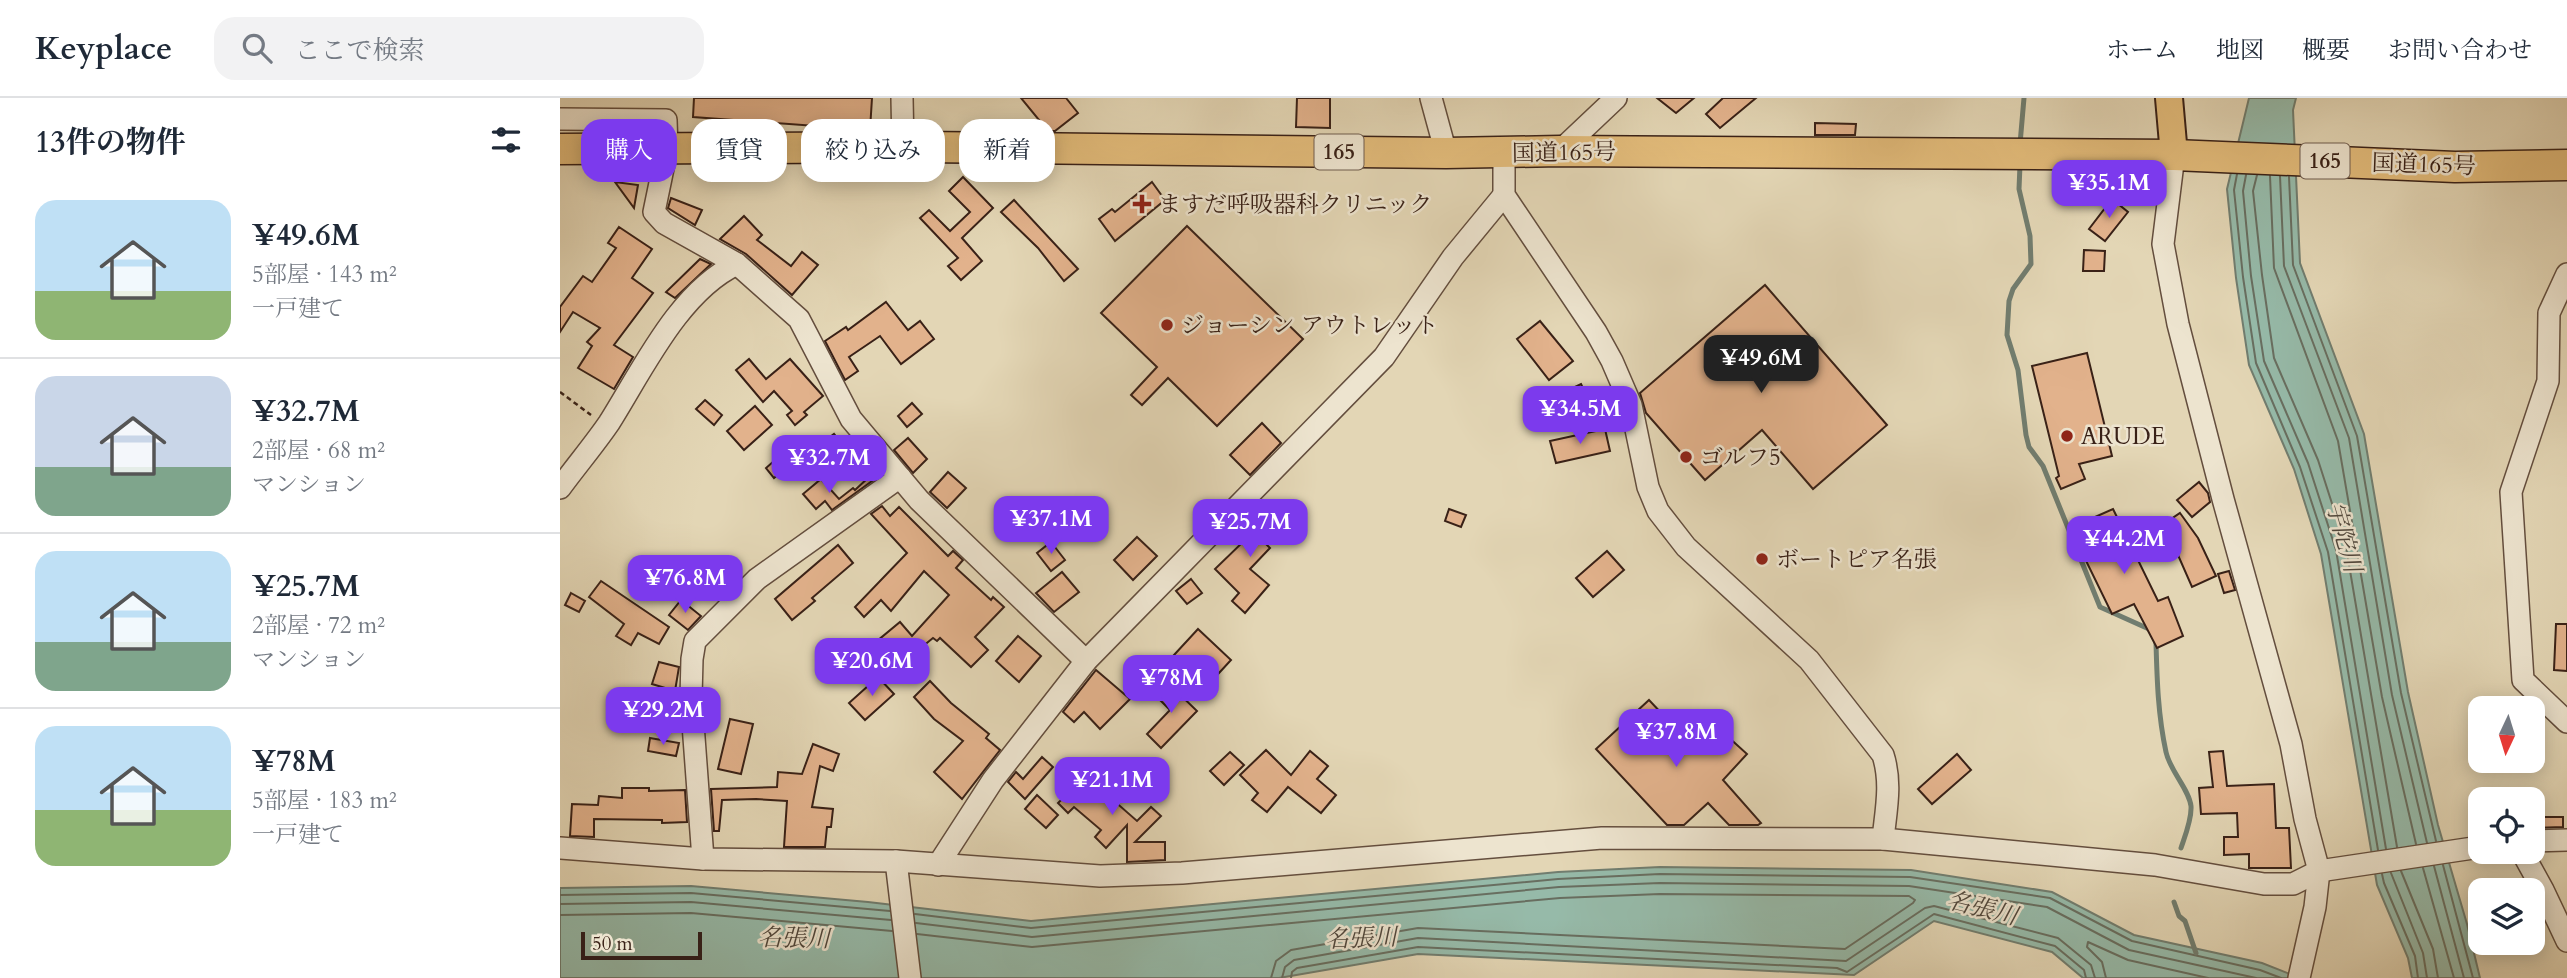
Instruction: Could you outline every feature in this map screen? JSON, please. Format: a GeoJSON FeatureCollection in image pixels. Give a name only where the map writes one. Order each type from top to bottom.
{"type":"FeatureCollection","features":[{"type":"Feature","properties":{"kind":"highway","name":"国道165号"},"geometry":{"type":"LineString","coordinates":[[677,149],[801,148]]}},
{"type":"Feature","properties":{"kind":"highway","name":"国道165号"},"geometry":{"type":"LineString","coordinates":[[945,148],[2185,155],[2455,167],[2567,165]]}},
{"type":"Feature","properties":{"kind":"highway","name":"国道165号"},"geometry":{"type":"LineString","coordinates":[[560,149],[581,149]]}},
{"type":"Feature","properties":{"kind":"main road"},"geometry":{"type":"LineString","coordinates":[[2169,98],[2185,155]]}},
{"type":"Feature","properties":{"kind":"street"},"geometry":{"type":"LineString","coordinates":[[902,98],[902,119]]}},
{"type":"Feature","properties":{"kind":"street"},"geometry":{"type":"LineString","coordinates":[[1431,98],[1446,153]]}},
{"type":"Feature","properties":{"kind":"street"},"geometry":{"type":"LineString","coordinates":[[1560,151],[1616,98]]}},
{"type":"Feature","properties":{"kind":"street"},"geometry":{"type":"LineString","coordinates":[[560,118],[613,119]]}},
{"type":"Feature","properties":{"kind":"street"},"geometry":{"type":"LineString","coordinates":[[1504,153],[1504,195],[1596,332],[1631,405],[1648,487],[1658,512],[1686,547],[1810,660],[1883,755],[1888,785],[1883,839]]}},
{"type":"Feature","properties":{"kind":"street"},"geometry":{"type":"LineString","coordinates":[[2185,155],[2163,244],[2178,324],[2222,499],[2291,744],[2305,819],[2327,870],[2298,978]]}},
{"type":"Feature","properties":{"kind":"street"},"geometry":{"type":"LineString","coordinates":[[660,182],[654,212],[664,223],[737,264],[799,319],[851,419],[919,500],[1086,661]]}},
{"type":"Feature","properties":{"kind":"street"},"geometry":{"type":"LineString","coordinates":[[938,865],[993,780],[1086,661],[1384,357],[1453,257],[1504,195]]}},
{"type":"Feature","properties":{"kind":"street"},"geometry":{"type":"LineString","coordinates":[[560,488],[607,426],[664,335],[719,272],[737,264]]}},
{"type":"Feature","properties":{"kind":"street"},"geometry":{"type":"LineString","coordinates":[[2567,274],[2549,313],[2548,381],[2511,492],[2523,680],[2567,722]]}},
{"type":"Feature","properties":{"kind":"street"},"geometry":{"type":"LineString","coordinates":[[2549,313],[2567,333]]}},
{"type":"Feature","properties":{"kind":"street"},"geometry":{"type":"LineString","coordinates":[[703,859],[691,696],[695,641],[757,579],[900,477]]}},
{"type":"Feature","properties":{"kind":"street"},"geometry":{"type":"LineString","coordinates":[[560,848],[703,859],[938,865],[1100,876],[1168,874],[1602,838],[1883,839],[2155,865],[2264,884],[2293,884],[2327,870],[2468,849]]}},
{"type":"Feature","properties":{"kind":"street"},"geometry":{"type":"LineString","coordinates":[[2545,841],[2567,840]]}},
{"type":"Feature","properties":{"kind":"street"},"geometry":{"type":"LineString","coordinates":[[897,866],[910,978]]}},
{"type":"Feature","properties":{"kind":"street"},"geometry":{"type":"LineString","coordinates":[[2545,890],[2567,892]]}},
{"type":"Feature","properties":{"kind":"street"},"geometry":{"type":"LineString","coordinates":[[2545,894],[2567,940]]}},
{"type":"Feature","properties":{"kind":"path"},"geometry":{"type":"LineString","coordinates":[[560,392],[607,426]]}},
{"type":"Feature","properties":{"kind":"water","name":"宇陀川"},"geometry":{"type":"Polygon","coordinates":[[[2249,98],[2296,98],[2293,110],[2300,263],[2364,434],[2408,692],[2438,825],[2468,928],[2468,955],[2474,955],[2480,978],[2412,978],[2408,958],[2377,885],[2321,554],[2294,469],[2249,365],[2236,278],[2227,189],[2249,98]]]}},
{"type":"Feature","properties":{"kind":"water","name":"名張川"},"geometry":{"type":"Polygon","coordinates":[[[1660,867],[1911,870],[2052,892],[2134,935],[2262,963],[2300,978],[2083,978],[2052,952],[1934,921],[1854,975],[1418,954],[1279,978],[560,978],[560,888],[691,886],[868,902],[1031,921],[1558,872],[1660,867]]]}},
{"type":"Feature","properties":{"kind":"building"},"geometry":{"type":"Polygon","coordinates":[[[694,98],[872,98],[871,119],[801,119],[801,125],[787,124],[787,119],[693,117],[694,98]]]}},
{"type":"Feature","properties":{"kind":"building"},"geometry":{"type":"Polygon","coordinates":[[[1021,98],[1066,98],[1078,113],[1055,131],[1055,119],[1038,119],[1021,98]]]}},
{"type":"Feature","properties":{"kind":"building"},"geometry":{"type":"Polygon","coordinates":[[[1297,98],[1330,98],[1330,128],[1296,127],[1297,98]]]}},
{"type":"Feature","properties":{"kind":"building"},"geometry":{"type":"Polygon","coordinates":[[[1657,98],[1694,98],[1676,113],[1657,98]]]}},
{"type":"Feature","properties":{"kind":"building"},"geometry":{"type":"Polygon","coordinates":[[[1723,98],[1756,98],[1720,128],[1706,114],[1723,98]]]}},
{"type":"Feature","properties":{"kind":"building"},"geometry":{"type":"Polygon","coordinates":[[[1815,123],[1856,124],[1855,135],[1815,135],[1815,123]]]}},
{"type":"Feature","properties":{"kind":"building"},"geometry":{"type":"Polygon","coordinates":[[[959,181],[968,182],[993,208],[962,238],[982,261],[961,280],[948,266],[958,258],[920,218],[929,210],[950,231],[970,212],[949,191],[959,181]]]}},
{"type":"Feature","properties":{"kind":"building"},"geometry":{"type":"Polygon","coordinates":[[[615,182],[638,185],[634,208],[615,182]]]}},
{"type":"Feature","properties":{"kind":"building"},"geometry":{"type":"Polygon","coordinates":[[[1152,182],[1165,200],[1115,241],[1099,219],[1112,209],[1115,212],[1152,182]]]}},
{"type":"Feature","properties":{"kind":"building"},"geometry":{"type":"Polygon","coordinates":[[[671,198],[702,210],[695,225],[668,208],[671,198]]]}},
{"type":"Feature","properties":{"kind":"building"},"geometry":{"type":"Polygon","coordinates":[[[2112,199],[2128,212],[2105,241],[2089,229],[2112,199]]]}},
{"type":"Feature","properties":{"kind":"building"},"geometry":{"type":"Polygon","coordinates":[[[1014,200],[1078,269],[1064,281],[1038,248],[1001,212],[1014,200]]]}},
{"type":"Feature","properties":{"kind":"building"},"geometry":{"type":"Polygon","coordinates":[[[744,216],[762,235],[757,240],[791,266],[802,252],[818,265],[792,295],[746,254],[720,239],[744,216]]]}},
{"type":"Feature","properties":{"kind":"building"},"geometry":{"type":"Polygon","coordinates":[[[1187,226],[1303,339],[1217,426],[1168,378],[1142,405],[1131,395],[1157,367],[1101,313],[1187,226]]]}},
{"type":"Feature","properties":{"kind":"building"},"geometry":{"type":"Polygon","coordinates":[[[619,227],[652,249],[632,278],[653,293],[614,345],[633,357],[614,389],[578,368],[592,346],[587,342],[600,328],[573,312],[560,332],[560,307],[583,276],[592,282],[616,248],[608,243],[619,227]]]}},
{"type":"Feature","properties":{"kind":"building"},"geometry":{"type":"Polygon","coordinates":[[[2084,250],[2105,251],[2104,271],[2083,271],[2084,250]]]}},
{"type":"Feature","properties":{"kind":"building"},"geometry":{"type":"Polygon","coordinates":[[[700,259],[711,264],[675,298],[666,292],[700,259]]]}},
{"type":"Feature","properties":{"kind":"building"},"geometry":{"type":"Polygon","coordinates":[[[1765,285],[1887,425],[1813,489],[1762,430],[1705,480],[1646,413],[1640,393],[1765,285]]]}},
{"type":"Feature","properties":{"kind":"building"},"geometry":{"type":"Polygon","coordinates":[[[886,302],[908,330],[920,321],[934,339],[901,364],[880,336],[849,357],[858,371],[845,380],[825,341],[846,327],[848,330],[886,302]]]}},
{"type":"Feature","properties":{"kind":"building"},"geometry":{"type":"Polygon","coordinates":[[[1540,321],[1573,361],[1549,380],[1517,339],[1540,321]]]}},
{"type":"Feature","properties":{"kind":"building"},"geometry":{"type":"Polygon","coordinates":[[[2087,353],[2112,456],[2079,464],[2085,479],[2061,489],[2056,478],[2059,476],[2032,366],[2087,353]]]}},
{"type":"Feature","properties":{"kind":"building"},"geometry":{"type":"Polygon","coordinates":[[[749,359],[766,379],[790,359],[823,396],[804,412],[807,415],[795,425],[787,415],[792,411],[774,391],[763,402],[736,370],[749,359]]]}},
{"type":"Feature","properties":{"kind":"building"},"geometry":{"type":"Polygon","coordinates":[[[1581,384],[1590,404],[1544,426],[1534,406],[1581,384]]]}},
{"type":"Feature","properties":{"kind":"building"},"geometry":{"type":"Polygon","coordinates":[[[705,400],[722,415],[714,425],[696,409],[705,400]]]}},
{"type":"Feature","properties":{"kind":"building"},"geometry":{"type":"Polygon","coordinates":[[[912,403],[922,414],[907,427],[898,416],[912,403]]]}},
{"type":"Feature","properties":{"kind":"building"},"geometry":{"type":"Polygon","coordinates":[[[755,406],[772,425],[744,450],[727,431],[755,406]]]}},
{"type":"Feature","properties":{"kind":"building"},"geometry":{"type":"Polygon","coordinates":[[[1262,423],[1281,443],[1250,475],[1230,455],[1262,423]]]}},
{"type":"Feature","properties":{"kind":"building"},"geometry":{"type":"Polygon","coordinates":[[[1605,429],[1610,451],[1556,463],[1550,441],[1605,429]]]}},
{"type":"Feature","properties":{"kind":"building"},"geometry":{"type":"Polygon","coordinates":[[[834,434],[851,455],[833,469],[816,448],[834,434]]]}},
{"type":"Feature","properties":{"kind":"building"},"geometry":{"type":"Polygon","coordinates":[[[908,438],[927,459],[913,473],[894,450],[908,438]]]}},
{"type":"Feature","properties":{"kind":"building"},"geometry":{"type":"Polygon","coordinates":[[[791,446],[800,456],[774,478],[766,468],[791,446]]]}},
{"type":"Feature","properties":{"kind":"building"},"geometry":{"type":"Polygon","coordinates":[[[948,472],[966,488],[947,508],[930,492],[948,472]]]}},
{"type":"Feature","properties":{"kind":"building"},"geometry":{"type":"Polygon","coordinates":[[[869,477],[872,481],[832,510],[825,501],[816,509],[803,494],[821,479],[839,499],[853,488],[855,490],[869,477]]]}},
{"type":"Feature","properties":{"kind":"building"},"geometry":{"type":"Polygon","coordinates":[[[2199,482],[2208,493],[2210,502],[2192,517],[2177,500],[2199,482]]]}},
{"type":"Feature","properties":{"kind":"building"},"geometry":{"type":"Polygon","coordinates":[[[882,506],[890,516],[899,507],[948,556],[953,551],[963,560],[956,568],[991,600],[993,597],[1004,607],[975,637],[988,650],[971,667],[940,638],[937,641],[933,638],[886,676],[865,651],[900,622],[912,636],[949,595],[924,571],[891,611],[881,600],[864,617],[855,607],[907,553],[871,514],[882,506]]]}},
{"type":"Feature","properties":{"kind":"building"},"geometry":{"type":"Polygon","coordinates":[[[1273,507],[1286,521],[1263,541],[1270,548],[1250,569],[1269,585],[1245,613],[1232,601],[1239,593],[1215,569],[1245,540],[1235,528],[1244,519],[1251,526],[1273,507]]]}},
{"type":"Feature","properties":{"kind":"building"},"geometry":{"type":"Polygon","coordinates":[[[1449,509],[1466,515],[1461,527],[1445,521],[1449,509]]]}},
{"type":"Feature","properties":{"kind":"building"},"geometry":{"type":"Polygon","coordinates":[[[2113,509],[2158,601],[2168,597],[2183,636],[2157,648],[2134,604],[2112,614],[2070,528],[2113,509]]]}},
{"type":"Feature","properties":{"kind":"building"},"geometry":{"type":"Polygon","coordinates":[[[2180,513],[2198,538],[2216,576],[2192,587],[2178,555],[2158,528],[2180,513]]]}},
{"type":"Feature","properties":{"kind":"building"},"geometry":{"type":"Polygon","coordinates":[[[1137,537],[1157,556],[1133,580],[1114,560],[1137,537]]]}},
{"type":"Feature","properties":{"kind":"building"},"geometry":{"type":"Polygon","coordinates":[[[1051,542],[1065,560],[1051,571],[1037,553],[1051,542]]]}},
{"type":"Feature","properties":{"kind":"building"},"geometry":{"type":"Polygon","coordinates":[[[838,545],[853,563],[812,598],[815,601],[792,620],[775,599],[838,545]]]}},
{"type":"Feature","properties":{"kind":"building"},"geometry":{"type":"Polygon","coordinates":[[[1607,551],[1624,570],[1593,597],[1576,578],[1607,551]]]}},
{"type":"Feature","properties":{"kind":"building"},"geometry":{"type":"Polygon","coordinates":[[[2229,571],[2235,590],[2224,593],[2218,574],[2229,571]]]}},
{"type":"Feature","properties":{"kind":"building"},"geometry":{"type":"Polygon","coordinates":[[[1062,572],[1079,592],[1054,612],[1036,593],[1062,572]]]}},
{"type":"Feature","properties":{"kind":"building"},"geometry":{"type":"Polygon","coordinates":[[[1191,579],[1202,593],[1187,604],[1176,591],[1191,579]]]}},
{"type":"Feature","properties":{"kind":"building"},"geometry":{"type":"Polygon","coordinates":[[[601,581],[669,627],[659,644],[638,633],[631,645],[616,636],[624,624],[589,597],[601,581]]]}},
{"type":"Feature","properties":{"kind":"building"},"geometry":{"type":"Polygon","coordinates":[[[571,593],[585,601],[579,612],[565,605],[571,593]]]}},
{"type":"Feature","properties":{"kind":"building"},"geometry":{"type":"Polygon","coordinates":[[[681,600],[701,616],[688,630],[669,615],[681,600]]]}},
{"type":"Feature","properties":{"kind":"building"},"geometry":{"type":"Polygon","coordinates":[[[2556,624],[2567,624],[2567,671],[2554,670],[2556,624]]]}},
{"type":"Feature","properties":{"kind":"building"},"geometry":{"type":"Polygon","coordinates":[[[1198,629],[1231,660],[1207,686],[1174,655],[1198,629]]]}},
{"type":"Feature","properties":{"kind":"building"},"geometry":{"type":"Polygon","coordinates":[[[1018,636],[1041,656],[1019,682],[996,661],[1018,636]]]}},
{"type":"Feature","properties":{"kind":"building"},"geometry":{"type":"Polygon","coordinates":[[[659,662],[679,667],[675,691],[652,684],[659,662]]]}},
{"type":"Feature","properties":{"kind":"building"},"geometry":{"type":"Polygon","coordinates":[[[1096,670],[1130,699],[1100,729],[1084,712],[1074,722],[1063,712],[1096,670]]]}},
{"type":"Feature","properties":{"kind":"building"},"geometry":{"type":"Polygon","coordinates":[[[878,677],[894,694],[865,720],[849,703],[878,677]]]}},
{"type":"Feature","properties":{"kind":"building"},"geometry":{"type":"Polygon","coordinates":[[[930,681],[951,703],[989,734],[986,738],[1000,750],[962,799],[934,772],[963,741],[934,719],[914,697],[930,681]]]}},
{"type":"Feature","properties":{"kind":"building"},"geometry":{"type":"Polygon","coordinates":[[[1167,682],[1197,711],[1161,748],[1147,734],[1170,710],[1155,695],[1167,682]]]}},
{"type":"Feature","properties":{"kind":"building"},"geometry":{"type":"Polygon","coordinates":[[[1649,700],[1695,749],[1716,726],[1747,754],[1723,780],[1761,823],[1729,825],[1708,803],[1684,825],[1667,825],[1596,749],[1649,700]]]}},
{"type":"Feature","properties":{"kind":"building"},"geometry":{"type":"Polygon","coordinates":[[[705,704],[718,708],[713,725],[706,723],[705,704]]]}},
{"type":"Feature","properties":{"kind":"building"},"geometry":{"type":"Polygon","coordinates":[[[730,719],[753,724],[741,774],[718,769],[730,719]]]}},
{"type":"Feature","properties":{"kind":"building"},"geometry":{"type":"Polygon","coordinates":[[[650,738],[679,743],[676,756],[648,751],[650,738]]]}},
{"type":"Feature","properties":{"kind":"building"},"geometry":{"type":"Polygon","coordinates":[[[813,744],[839,754],[833,771],[820,766],[812,807],[833,809],[831,827],[827,827],[825,847],[784,847],[787,801],[722,800],[719,831],[714,831],[711,789],[777,787],[778,772],[802,774],[813,744]]]}},
{"type":"Feature","properties":{"kind":"building"},"geometry":{"type":"Polygon","coordinates":[[[1266,750],[1291,775],[1310,751],[1328,766],[1317,779],[1336,795],[1321,813],[1288,787],[1267,812],[1252,800],[1258,793],[1240,775],[1266,750]]]}},
{"type":"Feature","properties":{"kind":"building"},"geometry":{"type":"Polygon","coordinates":[[[2223,751],[2227,786],[2274,784],[2276,828],[2289,828],[2291,868],[2249,868],[2249,854],[2224,855],[2224,837],[2238,837],[2237,813],[2201,814],[2199,788],[2213,787],[2209,752],[2223,751]]]}},
{"type":"Feature","properties":{"kind":"building"},"geometry":{"type":"Polygon","coordinates":[[[1230,752],[1244,765],[1224,785],[1210,771],[1230,752]]]}},
{"type":"Feature","properties":{"kind":"building"},"geometry":{"type":"Polygon","coordinates":[[[1957,754],[1971,770],[1932,804],[1918,789],[1957,754]]]}},
{"type":"Feature","properties":{"kind":"building"},"geometry":{"type":"Polygon","coordinates":[[[1042,757],[1053,767],[1025,799],[1008,782],[1016,772],[1023,779],[1042,757]]]}},
{"type":"Feature","properties":{"kind":"building"},"geometry":{"type":"Polygon","coordinates":[[[1088,760],[1105,776],[1096,785],[1137,821],[1151,807],[1161,816],[1135,842],[1165,842],[1165,860],[1127,862],[1127,825],[1106,848],[1095,837],[1101,830],[1074,807],[1068,813],[1058,803],[1082,780],[1075,774],[1088,760]]]}},
{"type":"Feature","properties":{"kind":"building"},"geometry":{"type":"Polygon","coordinates":[[[622,788],[649,788],[649,791],[685,790],[687,822],[594,819],[594,837],[570,836],[572,804],[598,805],[599,796],[622,798],[622,788]]]}},
{"type":"Feature","properties":{"kind":"building"},"geometry":{"type":"Polygon","coordinates":[[[1037,795],[1058,815],[1046,828],[1025,809],[1037,795]]]}},
{"type":"Feature","properties":{"kind":"building"},"geometry":{"type":"Polygon","coordinates":[[[2545,817],[2563,817],[2563,827],[2545,828],[2545,817]]]}},
{"type":"Feature","properties":{"kind":"waterway"},"geometry":{"type":"LineString","coordinates":[[2020,144],[2024,98]]}},
{"type":"Feature","properties":{"kind":"waterway"},"geometry":{"type":"LineString","coordinates":[[2020,165],[2019,189],[2030,236],[2031,264],[2013,289],[2009,301],[2007,335],[2018,370],[2029,447],[2043,466],[2100,607],[2149,629]]}},
{"type":"Feature","properties":{"kind":"waterway"},"geometry":{"type":"LineString","coordinates":[[2156,643],[2157,684],[2166,752],[2191,806],[2181,848]]}},
{"type":"Feature","properties":{"kind":"waterway"},"geometry":{"type":"LineString","coordinates":[[2174,902],[2179,916],[2185,921],[2196,953]]}},
{"type":"Feature","properties":{"kind":"place","name":"ますだ呼吸器科クリニック"},"geometry":{"type":"Point","coordinates":[1142,204]}},
{"type":"Feature","properties":{"kind":"place","name":"ジョーシン アウトレット"},"geometry":{"type":"Point","coordinates":[1167,325]}},
{"type":"Feature","properties":{"kind":"place","name":"ARUDE"},"geometry":{"type":"Point","coordinates":[2067,436]}},
{"type":"Feature","properties":{"kind":"place","name":"ゴルフ5"},"geometry":{"type":"Point","coordinates":[1686,457]}},
{"type":"Feature","properties":{"kind":"place","name":"ボートピア名張"},"geometry":{"type":"Point","coordinates":[1762,559]}}]}
